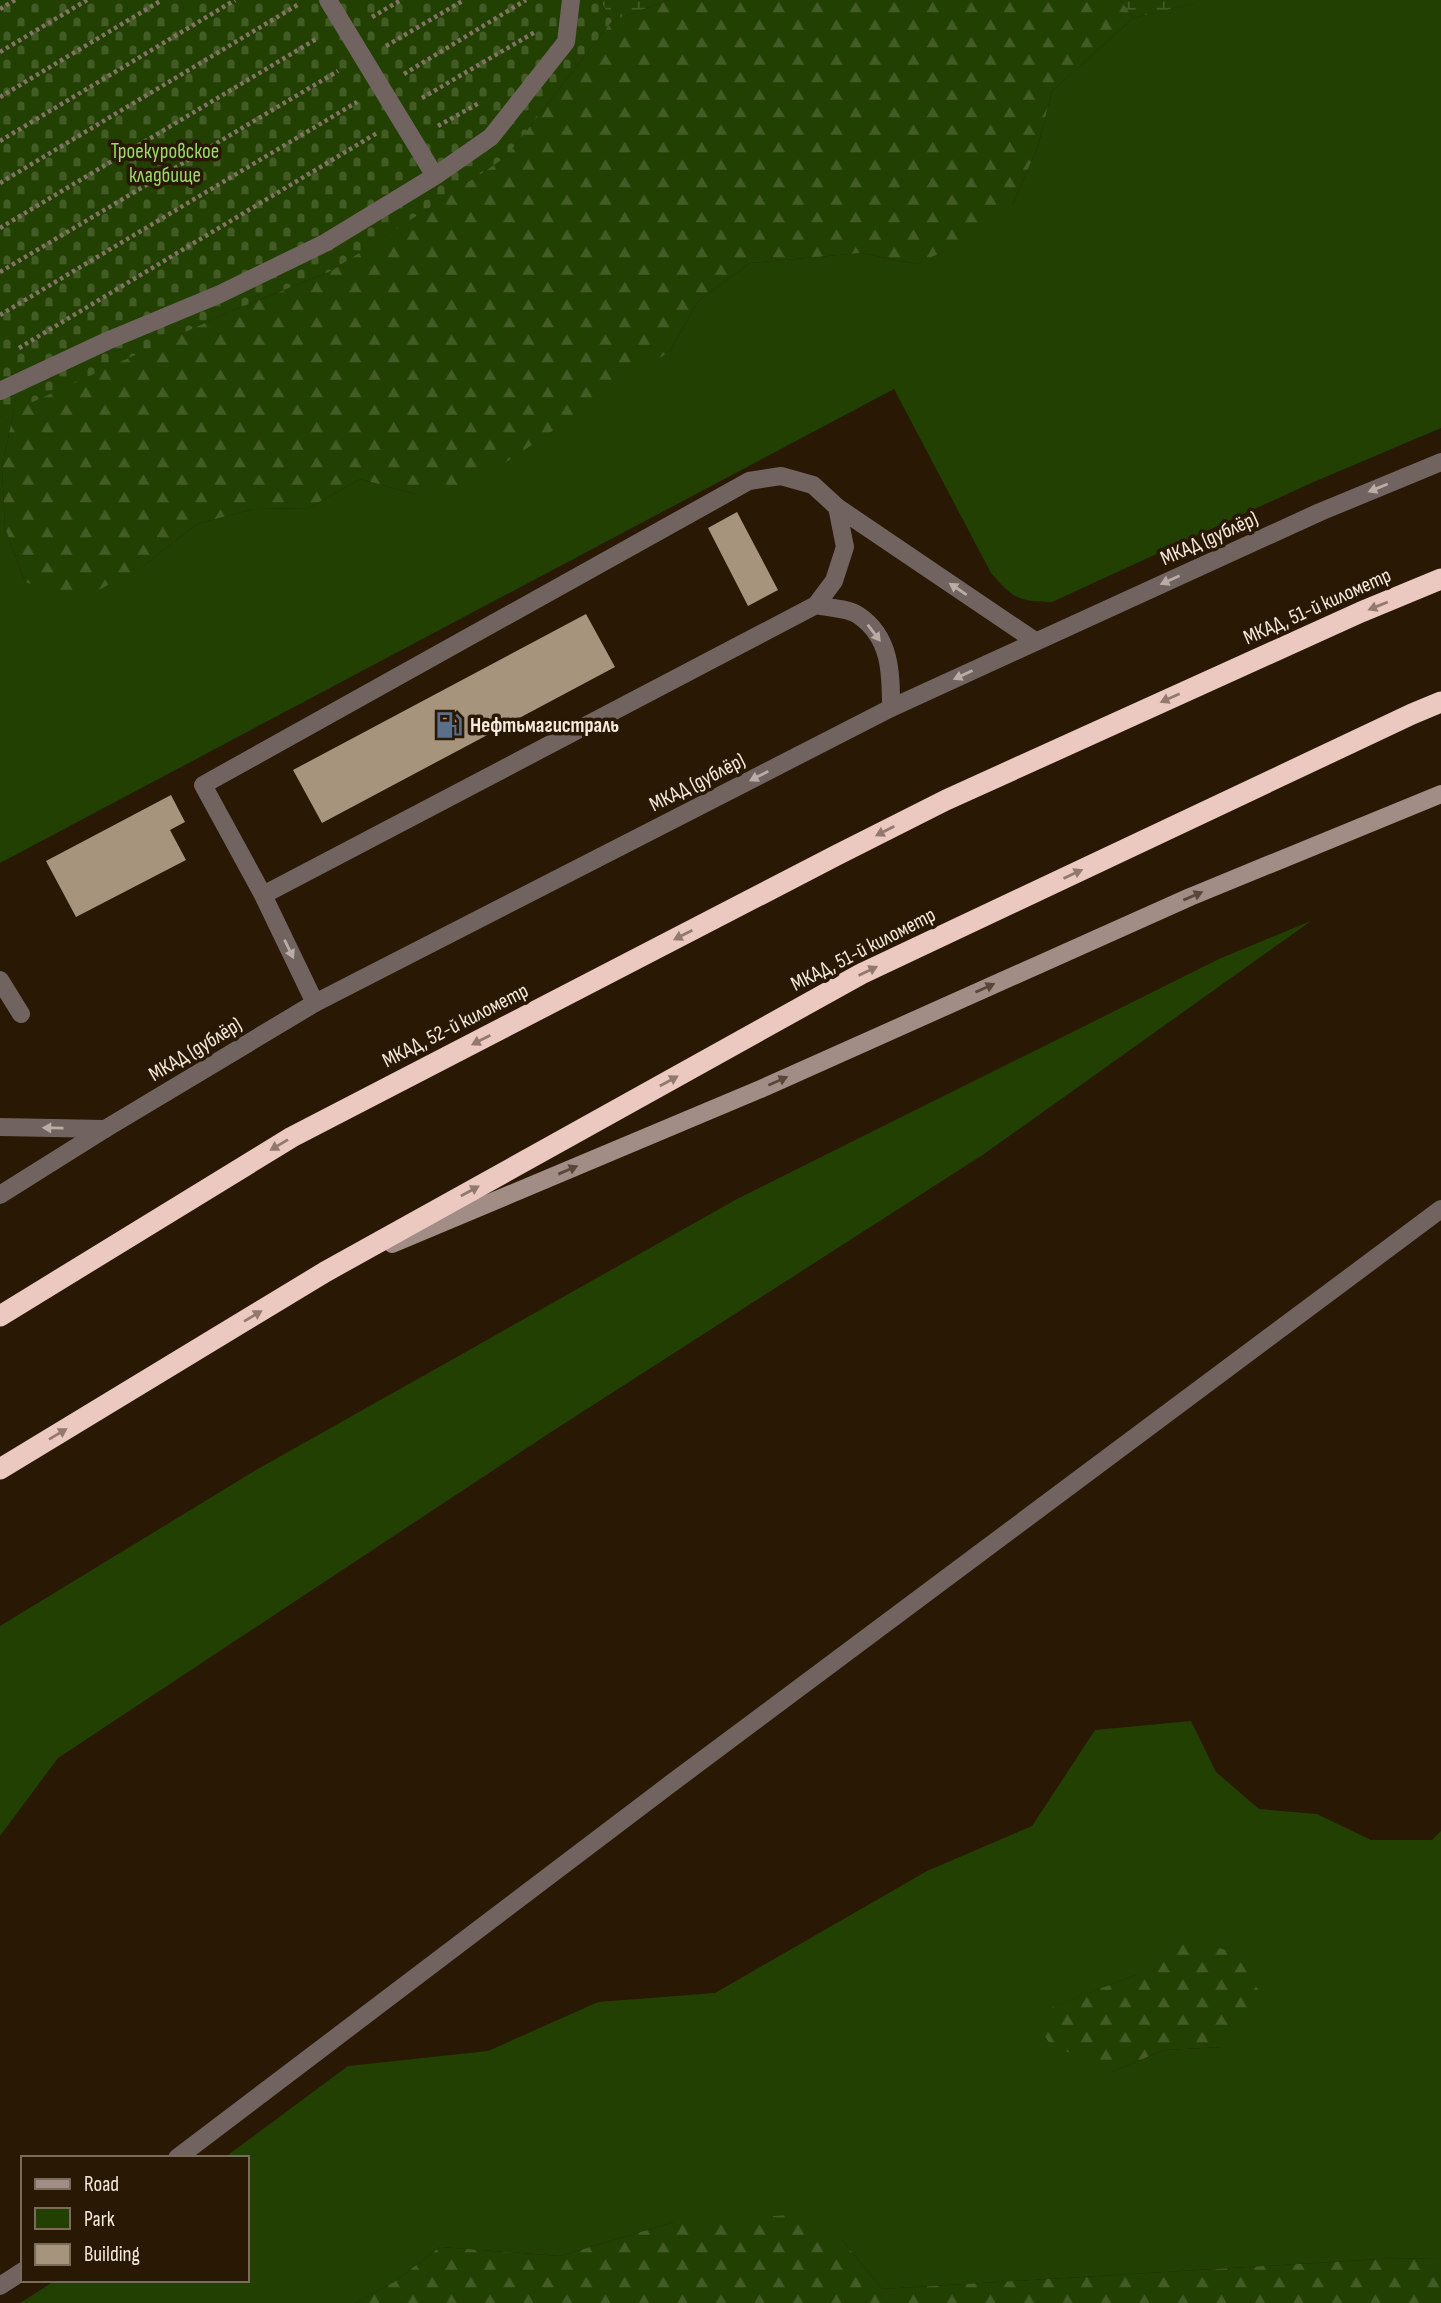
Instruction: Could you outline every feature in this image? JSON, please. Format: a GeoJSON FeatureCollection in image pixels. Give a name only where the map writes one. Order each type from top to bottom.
{"type":"FeatureCollection","features":[{"type":"Feature","properties":{"kind":"highway","name":"МКАД, 51-й километр"},"geometry":{"type":"LineString","coordinates":[[946,800],[1441,579]]}},
{"type":"Feature","properties":{"kind":"highway","name":"МКАД, 51-й километр"},"geometry":{"type":"LineString","coordinates":[[325,1272],[861,974],[1441,702]]}},
{"type":"Feature","properties":{"kind":"highway","name":"МКАД, 52-й километр"},"geometry":{"type":"LineString","coordinates":[[0,1316],[292,1137],[946,800]]}},
{"type":"Feature","properties":{"kind":"highway"},"geometry":{"type":"LineString","coordinates":[[0,1469],[325,1272]]}},
{"type":"Feature","properties":{"kind":"street"},"geometry":{"type":"LineString","coordinates":[[328,0],[435,176]]}},
{"type":"Feature","properties":{"kind":"street"},"geometry":{"type":"LineString","coordinates":[[0,391],[107,341],[220,294],[326,243],[435,176],[491,137],[566,42],[570,6]]}},
{"type":"Feature","properties":{"kind":"street","name":"МКАД (дублёр)"},"geometry":{"type":"LineString","coordinates":[[0,1195],[316,1003],[891,708],[1320,512],[1441,462]]}},
{"type":"Feature","properties":{"kind":"street"},"geometry":{"type":"LineString","coordinates":[[316,1003],[263,895],[203,785],[749,481],[781,476],[813,485],[837,507],[1035,641]]}},
{"type":"Feature","properties":{"kind":"street"},"geometry":{"type":"LineString","coordinates":[[263,895],[816,605],[835,582],[845,547],[837,507]]}},
{"type":"Feature","properties":{"kind":"street"},"geometry":{"type":"LineString","coordinates":[[816,605],[857,613],[879,635],[891,667],[891,708]]}},
{"type":"Feature","properties":{"kind":"street"},"geometry":{"type":"LineString","coordinates":[[325,1272],[763,1088],[1190,897],[1441,794]]}},
{"type":"Feature","properties":{"kind":"street"},"geometry":{"type":"LineString","coordinates":[[0,981],[21,1014]]}},
{"type":"Feature","properties":{"kind":"street"},"geometry":{"type":"LineString","coordinates":[[0,1127],[106,1129]]}},
{"type":"Feature","properties":{"kind":"street"},"geometry":{"type":"LineString","coordinates":[[180,2156],[669,1785],[1441,1209]]}},
{"type":"Feature","properties":{"kind":"street"},"geometry":{"type":"LineString","coordinates":[[0,2286],[21,2272]]}},
{"type":"Feature","properties":{"kind":"path"},"geometry":{"type":"LineString","coordinates":[[0,9],[15,0]]}},
{"type":"Feature","properties":{"kind":"path"},"geometry":{"type":"LineString","coordinates":[[0,52],[87,0]]}},
{"type":"Feature","properties":{"kind":"path"},"geometry":{"type":"LineString","coordinates":[[0,97],[162,0]]}},
{"type":"Feature","properties":{"kind":"path"},"geometry":{"type":"LineString","coordinates":[[0,141],[235,0]]}},
{"type":"Feature","properties":{"kind":"path"},"geometry":{"type":"LineString","coordinates":[[0,183],[306,0]]}},
{"type":"Feature","properties":{"kind":"path"},"geometry":{"type":"LineString","coordinates":[[0,272],[464,0]]}},
{"type":"Feature","properties":{"kind":"path"},"geometry":{"type":"LineString","coordinates":[[0,315],[526,0]]}},
{"type":"Feature","properties":{"kind":"path"},"geometry":{"type":"LineString","coordinates":[[12,352],[399,116],[570,6]]}},
{"type":"Feature","properties":{"kind":"path"},"geometry":{"type":"LineString","coordinates":[[0,228],[343,24]]}},
{"type":"Feature","properties":{"kind":"green space","name":"Троекуровское кладбище"},"geometry":{"type":"Polygon","coordinates":[[[0,0],[600,0],[612,21],[506,157],[435,204],[331,271],[229,312],[0,417],[0,0]]]}},
{"type":"Feature","properties":{"kind":"green space"},"geometry":{"type":"Polygon","coordinates":[[[600,0],[668,0],[612,21],[600,0]]]}},
{"type":"Feature","properties":{"kind":"green space"},"geometry":{"type":"Polygon","coordinates":[[[668,0],[1121,0],[1133,18],[1052,91],[1038,146],[1013,204],[969,239],[917,264],[861,253],[750,263],[698,301],[670,351],[474,484],[415,494],[360,479],[309,508],[253,509],[197,524],[143,566],[82,599],[25,582],[5,528],[2,468],[14,409],[229,312],[331,271],[506,157],[612,21],[668,0]]]}},
{"type":"Feature","properties":{"kind":"green space"},"geometry":{"type":"Polygon","coordinates":[[[1121,0],[1196,0],[1196,3],[1133,18],[1121,0]]]}},
{"type":"Feature","properties":{"kind":"green space"},"geometry":{"type":"Polygon","coordinates":[[[1196,0],[1441,0],[1441,428],[1309,484],[1052,602],[1041,602],[1017,597],[991,573],[894,389],[0,863],[0,417],[14,409],[2,468],[5,528],[25,582],[143,566],[197,524],[253,509],[309,508],[360,479],[415,494],[670,351],[698,301],[750,263],[861,253],[917,264],[1013,204],[1038,146],[1052,91],[1133,18],[1195,3],[1196,0]]]}},
{"type":"Feature","properties":{"kind":"green space"},"geometry":{"type":"Polygon","coordinates":[[[1311,921],[984,1154],[548,1434],[58,1758],[0,1836],[0,1626],[256,1470],[737,1199],[1221,958],[1311,921]]]}},
{"type":"Feature","properties":{"kind":"green space"},"geometry":{"type":"Polygon","coordinates":[[[1191,1721],[1216,1772],[1259,1809],[1317,1814],[1371,1840],[1432,1840],[1441,1831],[1441,2258],[1380,2259],[882,2289],[843,2241],[674,2222],[560,2256],[440,2247],[394,2282],[355,2303],[20,2303],[53,2282],[248,2282],[248,2156],[227,2156],[348,2066],[488,2051],[598,2002],[715,1993],[927,1871],[1032,1826],[1095,1730],[1191,1721]],[[1136,1975],[1032,2015],[1112,2072],[1164,2050],[1222,2047],[1136,1975]]]}},
{"type":"Feature","properties":{"kind":"green space"},"geometry":{"type":"Polygon","coordinates":[[[1180,1936],[1235,1953],[1266,2002],[1222,2047],[1164,2050],[1112,2072],[1050,2044],[1031,2015],[1136,1975],[1180,1936]]]}},
{"type":"Feature","properties":{"kind":"green space"},"geometry":{"type":"Polygon","coordinates":[[[790,2215],[843,2241],[882,2289],[1380,2259],[1441,2258],[1441,2303],[355,2303],[394,2282],[440,2247],[560,2256],[674,2222],[790,2215]]]}},
{"type":"Feature","properties":{"kind":"building"},"geometry":{"type":"Polygon","coordinates":[[[737,512],[778,590],[748,606],[708,528],[737,512]]]}},
{"type":"Feature","properties":{"kind":"building"},"geometry":{"type":"Polygon","coordinates":[[[586,614],[615,667],[322,823],[293,770],[586,614]]]}},
{"type":"Feature","properties":{"kind":"building"},"geometry":{"type":"Polygon","coordinates":[[[171,795],[185,822],[170,830],[186,860],[76,917],[46,861],[171,795]]]}},
{"type":"Feature","properties":{"kind":"place","name":"Нефтьмагистраль"},"geometry":{"type":"Point","coordinates":[449,725]}}]}
